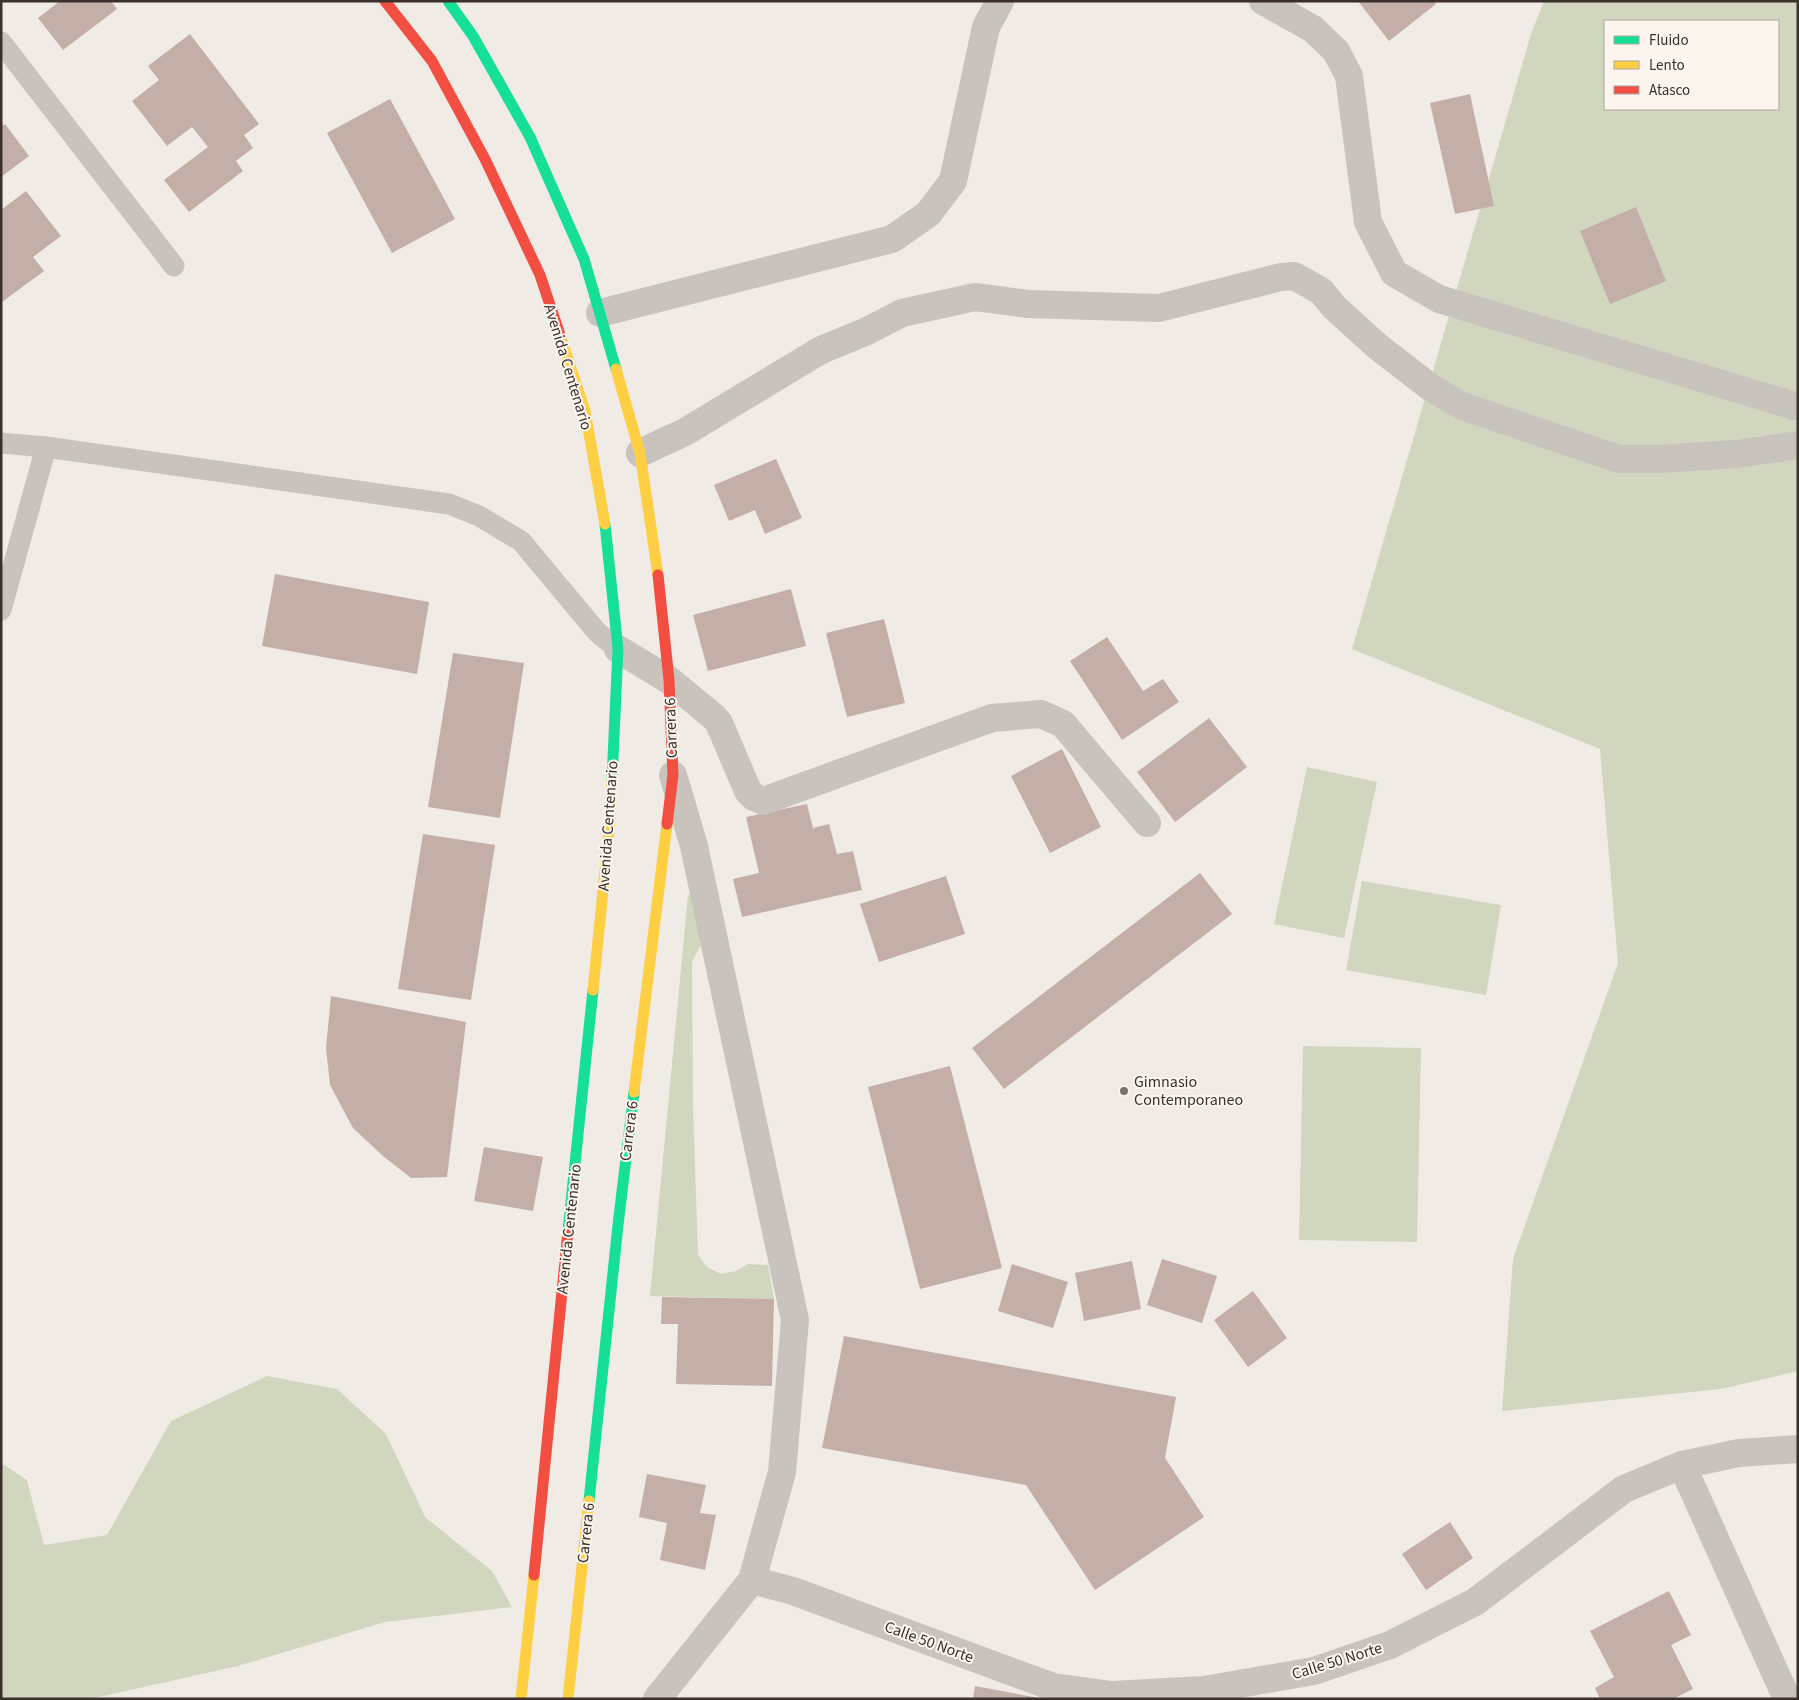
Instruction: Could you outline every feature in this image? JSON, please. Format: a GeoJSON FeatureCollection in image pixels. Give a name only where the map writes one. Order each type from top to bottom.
{"type":"FeatureCollection","features":[{"type":"Feature","properties":{"kind":"main road","name":"Avenida Centenario"},"geometry":{"type":"LineString","coordinates":[[385,1],[432,61],[485,158],[540,276],[585,411],[603,507],[618,649],[610,821],[521,1699]]}},
{"type":"Feature","properties":{"kind":"main road","name":"Carrera 6"},"geometry":{"type":"LineString","coordinates":[[448,1],[473,36],[530,137],[584,259],[640,453],[657,563],[669,680],[673,775],[618,1225],[568,1699]]}},
{"type":"Feature","properties":{"kind":"street"},"geometry":{"type":"LineString","coordinates":[[600,313],[892,238],[928,214],[953,181],[986,27],[1000,1]]}},
{"type":"Feature","properties":{"kind":"street"},"geometry":{"type":"LineString","coordinates":[[1263,1],[1313,29],[1336,51],[1349,76],[1368,222],[1394,273],[1439,299],[1798,407]]}},
{"type":"Feature","properties":{"kind":"street"},"geometry":{"type":"LineString","coordinates":[[640,453],[685,432],[821,350],[865,332],[902,313],[975,297],[1028,304],[1159,308],[1281,277],[1294,276],[1321,291],[1334,307],[1377,346],[1430,387],[1462,406],[1619,459],[1659,459],[1737,454],[1798,445]]}},
{"type":"Feature","properties":{"kind":"street"},"geometry":{"type":"LineString","coordinates":[[618,649],[669,680],[720,723],[748,791],[754,797],[763,801],[992,718],[1041,714],[1063,724],[1147,823]]}},
{"type":"Feature","properties":{"kind":"street"},"geometry":{"type":"LineString","coordinates":[[657,1699],[752,1580],[782,1472],[795,1320],[694,846],[673,775]]}},
{"type":"Feature","properties":{"kind":"street","name":"Calle 50 Norte"},"geometry":{"type":"LineString","coordinates":[[752,1580],[793,1591],[1053,1687],[1112,1695],[1204,1690],[1314,1671],[1390,1645],[1475,1602],[1624,1489],[1682,1465],[1739,1453],[1798,1449]]}},
{"type":"Feature","properties":{"kind":"street"},"geometry":{"type":"LineString","coordinates":[[1682,1465],[1787,1699]]}},
{"type":"Feature","properties":{"kind":"lane"},"geometry":{"type":"LineString","coordinates":[[1,42],[174,266]]}},
{"type":"Feature","properties":{"kind":"lane"},"geometry":{"type":"LineString","coordinates":[[1,443],[46,447],[449,504],[479,516],[521,541],[597,632],[618,649]]}},
{"type":"Feature","properties":{"kind":"lane"},"geometry":{"type":"LineString","coordinates":[[1,610],[46,447]]}},
{"type":"Feature","properties":{"kind":"green space"},"geometry":{"type":"Polygon","coordinates":[[[1544,1],[1798,1],[1798,1371],[1721,1389],[1502,1411],[1513,1259],[1618,963],[1600,749],[1352,649],[1531,34],[1544,1]]]}},
{"type":"Feature","properties":{"kind":"green space"},"geometry":{"type":"Polygon","coordinates":[[[1307,767],[1377,782],[1344,938],[1274,924],[1307,767]]]}},
{"type":"Feature","properties":{"kind":"green space"},"geometry":{"type":"Polygon","coordinates":[[[1362,881],[1501,905],[1486,995],[1346,970],[1362,881]]]}},
{"type":"Feature","properties":{"kind":"green space"},"geometry":{"type":"Polygon","coordinates":[[[688,895],[696,896],[706,935],[692,962],[693,1105],[698,1255],[707,1267],[721,1274],[736,1271],[748,1264],[768,1265],[774,1299],[650,1296],[688,895]]]}},
{"type":"Feature","properties":{"kind":"green space"},"geometry":{"type":"Polygon","coordinates":[[[1303,1046],[1421,1048],[1417,1242],[1299,1240],[1303,1046]]]}},
{"type":"Feature","properties":{"kind":"green space"},"geometry":{"type":"Polygon","coordinates":[[[267,1376],[337,1389],[386,1434],[425,1517],[492,1571],[512,1607],[385,1622],[238,1666],[90,1699],[1,1699],[1,1463],[27,1480],[44,1545],[107,1535],[171,1421],[267,1376]]]}},
{"type":"Feature","properties":{"kind":"building"},"geometry":{"type":"Polygon","coordinates":[[[60,1],[111,1],[117,9],[63,50],[38,18],[60,1]]]}},
{"type":"Feature","properties":{"kind":"building"},"geometry":{"type":"Polygon","coordinates":[[[1358,1],[1434,1],[1436,4],[1389,41],[1358,1]]]}},
{"type":"Feature","properties":{"kind":"building"},"geometry":{"type":"Polygon","coordinates":[[[190,34],[259,124],[244,135],[253,148],[236,161],[243,171],[189,212],[164,180],[208,147],[192,127],[167,146],[132,101],[159,80],[148,66],[190,34]]]}},
{"type":"Feature","properties":{"kind":"building"},"geometry":{"type":"Polygon","coordinates":[[[1470,94],[1494,206],[1455,214],[1430,103],[1470,94]]]}},
{"type":"Feature","properties":{"kind":"building"},"geometry":{"type":"Polygon","coordinates":[[[390,99],[455,219],[392,253],[327,133],[390,99]]]}},
{"type":"Feature","properties":{"kind":"building"},"geometry":{"type":"Polygon","coordinates":[[[5,124],[29,156],[1,177],[1,127],[5,124]]]}},
{"type":"Feature","properties":{"kind":"building"},"geometry":{"type":"Polygon","coordinates":[[[26,191],[61,236],[33,257],[44,271],[2,302],[1,210],[26,191]]]}},
{"type":"Feature","properties":{"kind":"building"},"geometry":{"type":"Polygon","coordinates":[[[1636,207],[1666,281],[1610,304],[1580,231],[1636,207]]]}},
{"type":"Feature","properties":{"kind":"building"},"geometry":{"type":"Polygon","coordinates":[[[776,459],[802,518],[765,534],[755,510],[729,521],[714,485],[776,459]]]}},
{"type":"Feature","properties":{"kind":"building"},"geometry":{"type":"Polygon","coordinates":[[[275,574],[429,602],[417,674],[262,646],[275,574]]]}},
{"type":"Feature","properties":{"kind":"building"},"geometry":{"type":"Polygon","coordinates":[[[791,589],[806,646],[708,671],[693,615],[791,589]]]}},
{"type":"Feature","properties":{"kind":"building"},"geometry":{"type":"Polygon","coordinates":[[[884,619],[905,703],[847,717],[826,633],[884,619]]]}},
{"type":"Feature","properties":{"kind":"building"},"geometry":{"type":"Polygon","coordinates":[[[1107,637],[1143,691],[1163,679],[1179,702],[1122,740],[1070,661],[1107,637]]]}},
{"type":"Feature","properties":{"kind":"building"},"geometry":{"type":"Polygon","coordinates":[[[453,653],[524,663],[500,818],[428,807],[453,653]]]}},
{"type":"Feature","properties":{"kind":"building"},"geometry":{"type":"Polygon","coordinates":[[[1209,718],[1247,767],[1175,822],[1137,772],[1209,718]]]}},
{"type":"Feature","properties":{"kind":"building"},"geometry":{"type":"Polygon","coordinates":[[[1062,749],[1101,827],[1050,853],[1011,776],[1062,749]]]}},
{"type":"Feature","properties":{"kind":"building"},"geometry":{"type":"Polygon","coordinates":[[[807,804],[813,828],[829,824],[837,854],[853,851],[862,890],[742,917],[733,879],[759,873],[746,817],[807,804]]]}},
{"type":"Feature","properties":{"kind":"building"},"geometry":{"type":"Polygon","coordinates":[[[423,834],[495,845],[471,1000],[398,989],[423,834]]]}},
{"type":"Feature","properties":{"kind":"building"},"geometry":{"type":"Polygon","coordinates":[[[1200,873],[1232,914],[1004,1089],[972,1048],[1200,873]]]}},
{"type":"Feature","properties":{"kind":"building"},"geometry":{"type":"Polygon","coordinates":[[[946,876],[965,934],[879,962],[860,904],[946,876]]]}},
{"type":"Feature","properties":{"kind":"building"},"geometry":{"type":"Polygon","coordinates":[[[331,996],[466,1022],[447,1177],[411,1178],[383,1156],[353,1128],[330,1085],[326,1048],[331,996]]]}},
{"type":"Feature","properties":{"kind":"building"},"geometry":{"type":"Polygon","coordinates":[[[950,1066],[1002,1268],[920,1289],[868,1087],[950,1066]]]}},
{"type":"Feature","properties":{"kind":"building"},"geometry":{"type":"Polygon","coordinates":[[[484,1147],[543,1157],[533,1211],[474,1201],[484,1147]]]}},
{"type":"Feature","properties":{"kind":"building"},"geometry":{"type":"Polygon","coordinates":[[[1162,1259],[1217,1276],[1202,1323],[1147,1305],[1162,1259]]]}},
{"type":"Feature","properties":{"kind":"building"},"geometry":{"type":"Polygon","coordinates":[[[1132,1261],[1141,1309],[1084,1321],[1075,1273],[1132,1261]]]}},
{"type":"Feature","properties":{"kind":"building"},"geometry":{"type":"Polygon","coordinates":[[[1012,1264],[1068,1282],[1053,1328],[998,1311],[1012,1264]]]}},
{"type":"Feature","properties":{"kind":"building"},"geometry":{"type":"Polygon","coordinates":[[[1253,1291],[1287,1338],[1248,1367],[1214,1320],[1253,1291]]]}},
{"type":"Feature","properties":{"kind":"building"},"geometry":{"type":"Polygon","coordinates":[[[662,1297],[774,1299],[772,1386],[676,1384],[678,1324],[661,1324],[662,1297]]]}},
{"type":"Feature","properties":{"kind":"building"},"geometry":{"type":"Polygon","coordinates":[[[844,1336],[1176,1397],[1165,1458],[1204,1517],[1095,1590],[1026,1485],[822,1448],[844,1336]]]}},
{"type":"Feature","properties":{"kind":"building"},"geometry":{"type":"Polygon","coordinates":[[[647,1474],[706,1485],[700,1513],[716,1515],[705,1570],[660,1560],[667,1523],[639,1517],[647,1474]]]}},
{"type":"Feature","properties":{"kind":"building"},"geometry":{"type":"Polygon","coordinates":[[[1450,1522],[1473,1558],[1426,1590],[1402,1554],[1450,1522]]]}},
{"type":"Feature","properties":{"kind":"building"},"geometry":{"type":"Polygon","coordinates":[[[1669,1591],[1691,1635],[1671,1645],[1693,1689],[1673,1699],[1600,1699],[1595,1688],[1614,1677],[1590,1631],[1669,1591]]]}},
{"type":"Feature","properties":{"kind":"building"},"geometry":{"type":"Polygon","coordinates":[[[975,1686],[1039,1698],[1039,1699],[973,1699],[975,1686]]]}},
{"type":"Feature","properties":{"kind":"traffic: fast"},"geometry":{"type":"LineString","coordinates":[[448,1],[473,36],[530,137],[584,259],[616,369]]}},
{"type":"Feature","properties":{"kind":"traffic: fast"},"geometry":{"type":"LineString","coordinates":[[605,524],[618,649],[612,780]]}},
{"type":"Feature","properties":{"kind":"traffic: fast"},"geometry":{"type":"LineString","coordinates":[[568,1231],[593,990]]}},
{"type":"Feature","properties":{"kind":"traffic: fast"},"geometry":{"type":"LineString","coordinates":[[589,1501],[634,1092]]}},
{"type":"Feature","properties":{"kind":"traffic: slow"},"geometry":{"type":"LineString","coordinates":[[560,335],[585,411],[605,524]]}},
{"type":"Feature","properties":{"kind":"traffic: slow"},"geometry":{"type":"LineString","coordinates":[[616,369],[640,453],[658,575]]}},
{"type":"Feature","properties":{"kind":"traffic: slow"},"geometry":{"type":"LineString","coordinates":[[593,990],[610,821],[612,780]]}},
{"type":"Feature","properties":{"kind":"traffic: slow"},"geometry":{"type":"LineString","coordinates":[[634,1092],[667,824]]}},
{"type":"Feature","properties":{"kind":"traffic: slow"},"geometry":{"type":"LineString","coordinates":[[568,1699],[589,1501]]}},
{"type":"Feature","properties":{"kind":"traffic: slow"},"geometry":{"type":"LineString","coordinates":[[521,1699],[534,1575]]}},
{"type":"Feature","properties":{"kind":"traffic: jam"},"geometry":{"type":"LineString","coordinates":[[385,1],[432,61],[485,159],[540,275],[560,335]]}},
{"type":"Feature","properties":{"kind":"traffic: jam"},"geometry":{"type":"LineString","coordinates":[[658,575],[669,680],[673,775],[667,824]]}},
{"type":"Feature","properties":{"kind":"traffic: jam"},"geometry":{"type":"LineString","coordinates":[[534,1575],[568,1231]]}},
{"type":"Feature","properties":{"kind":"place","name":"Gimnasio Contemporaneo"},"geometry":{"type":"Point","coordinates":[1124,1091]}}]}
